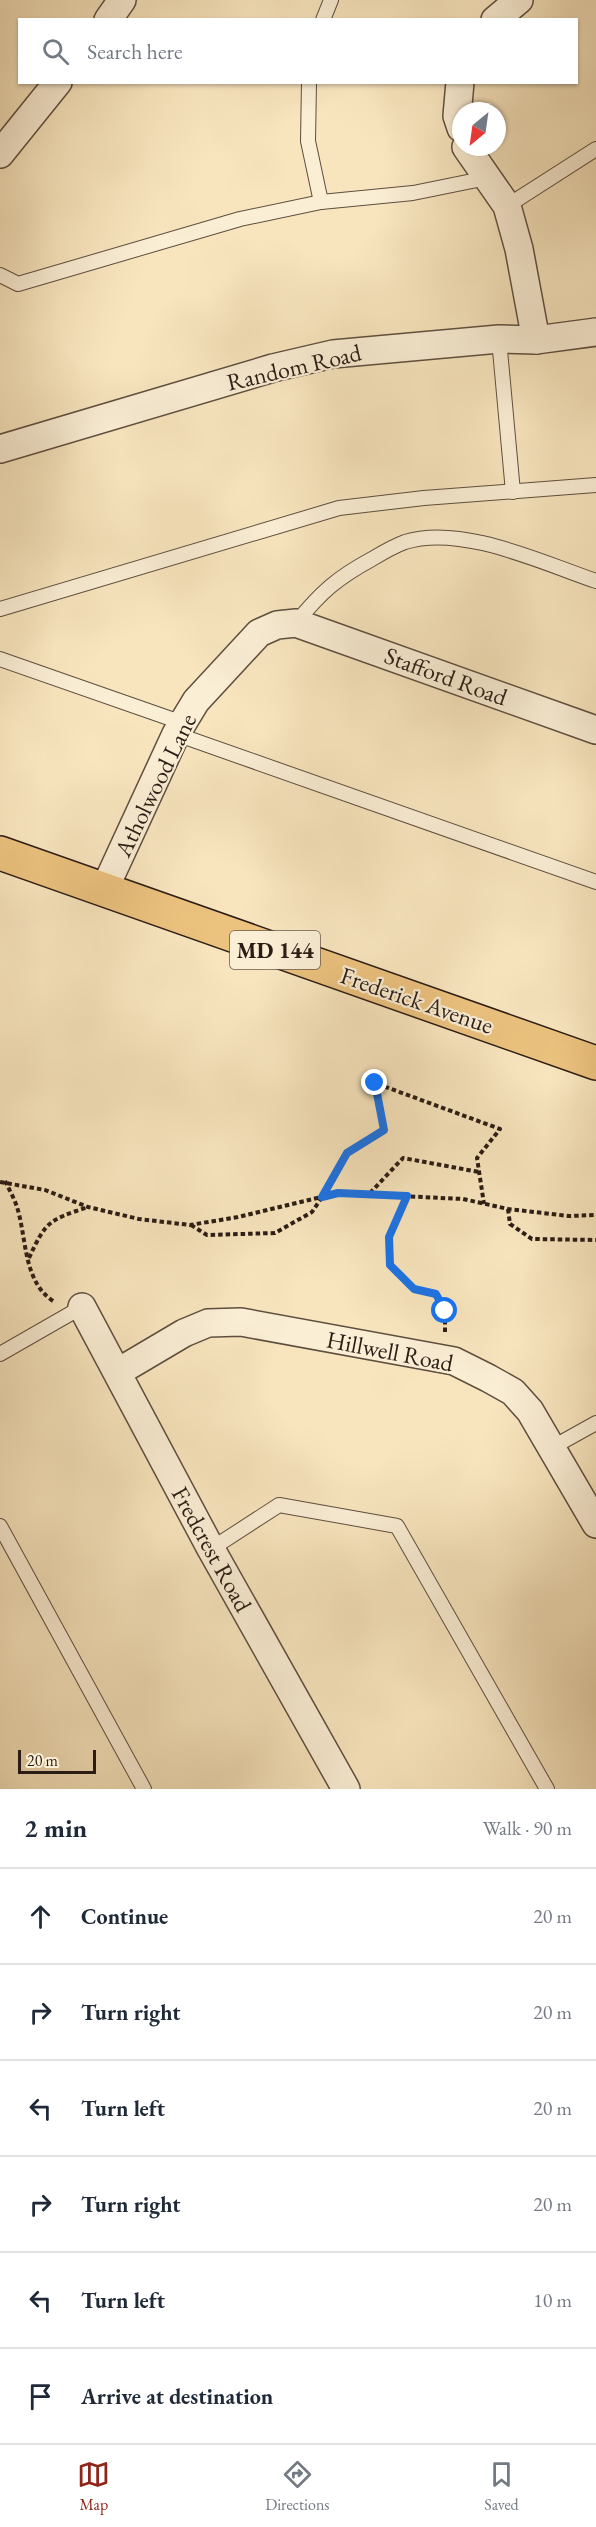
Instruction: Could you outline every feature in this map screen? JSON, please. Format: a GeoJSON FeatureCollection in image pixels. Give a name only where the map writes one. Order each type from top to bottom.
{"type":"FeatureCollection","features":[{"type":"Feature","properties":{"kind":"main road","name":"Frederick Avenue"},"geometry":{"type":"LineString","coordinates":[[0,853],[596,1063]]}},
{"type":"Feature","properties":{"kind":"street"},"geometry":{"type":"LineString","coordinates":[[109,18],[122,0]]}},
{"type":"Feature","properties":{"kind":"street"},"geometry":{"type":"LineString","coordinates":[[497,18],[519,0]]}},
{"type":"Feature","properties":{"kind":"street"},"geometry":{"type":"LineString","coordinates":[[0,154],[56,84]]}},
{"type":"Feature","properties":{"kind":"street"},"geometry":{"type":"LineString","coordinates":[[458,102],[459,84]]}},
{"type":"Feature","properties":{"kind":"street"},"geometry":{"type":"LineString","coordinates":[[472,156],[507,206],[519,249],[536,340]]}},
{"type":"Feature","properties":{"kind":"street","name":"Random Road"},"geometry":{"type":"LineString","coordinates":[[0,449],[273,368],[333,354],[499,339],[536,340],[596,332]]}},
{"type":"Feature","properties":{"kind":"street","name":"Atholwood Lane"},"geometry":{"type":"LineString","coordinates":[[104,890],[180,728],[196,701],[259,633],[278,625],[296,623]]}},
{"type":"Feature","properties":{"kind":"street","name":"Stafford Road"},"geometry":{"type":"LineString","coordinates":[[296,623],[596,730]]}},
{"type":"Feature","properties":{"kind":"street","name":"Fredcrest Road"},"geometry":{"type":"LineString","coordinates":[[77,1310],[118,1372],[211,1549],[345,1789]]}},
{"type":"Feature","properties":{"kind":"street","name":"Hillwell Road"},"geometry":{"type":"LineString","coordinates":[[118,1372],[184,1333],[208,1323],[241,1322],[445,1360],[480,1374],[513,1392],[531,1411],[554,1447],[596,1524]]}},
{"type":"Feature","properties":{"kind":"lane"},"geometry":{"type":"LineString","coordinates":[[324,18],[331,0]]}},
{"type":"Feature","properties":{"kind":"lane"},"geometry":{"type":"LineString","coordinates":[[309,84],[308,141],[321,202]]}},
{"type":"Feature","properties":{"kind":"lane"},"geometry":{"type":"LineString","coordinates":[[507,206],[596,149]]}},
{"type":"Feature","properties":{"kind":"lane"},"geometry":{"type":"LineString","coordinates":[[0,275],[18,284],[240,219],[321,202],[413,193],[487,178]]}},
{"type":"Feature","properties":{"kind":"lane"},"geometry":{"type":"LineString","coordinates":[[499,339],[513,492]]}},
{"type":"Feature","properties":{"kind":"lane"},"geometry":{"type":"LineString","coordinates":[[0,609],[339,508],[423,498],[596,485]]}},
{"type":"Feature","properties":{"kind":"lane"},"geometry":{"type":"LineString","coordinates":[[296,623],[314,601],[339,577],[406,542],[433,538],[463,540],[494,547],[596,582]]}},
{"type":"Feature","properties":{"kind":"lane"},"geometry":{"type":"LineString","coordinates":[[0,659],[596,882]]}},
{"type":"Feature","properties":{"kind":"lane"},"geometry":{"type":"LineString","coordinates":[[0,1354],[77,1310]]}},
{"type":"Feature","properties":{"kind":"lane"},"geometry":{"type":"LineString","coordinates":[[554,1447],[596,1423]]}},
{"type":"Feature","properties":{"kind":"lane"},"geometry":{"type":"LineString","coordinates":[[211,1549],[279,1505],[397,1526],[547,1789]]}},
{"type":"Feature","properties":{"kind":"lane"},"geometry":{"type":"LineString","coordinates":[[0,1526],[144,1789]]}},
{"type":"Feature","properties":{"kind":"path"},"geometry":{"type":"LineString","coordinates":[[190,1224],[207,1235],[275,1233],[312,1212],[347,1153],[384,1130],[375,1083],[500,1129],[477,1158],[484,1204]]}},
{"type":"Feature","properties":{"kind":"path"},"geometry":{"type":"LineString","coordinates":[[369,1194],[403,1158],[479,1172]]}},
{"type":"Feature","properties":{"kind":"path"},"geometry":{"type":"LineString","coordinates":[[2,1181],[45,1190],[88,1207],[140,1219],[190,1224],[238,1217],[338,1193],[464,1199],[508,1209],[569,1216],[596,1215]]}},
{"type":"Feature","properties":{"kind":"path"},"geometry":{"type":"LineString","coordinates":[[2,1181],[16,1205],[30,1273],[43,1294],[77,1310]]}},
{"type":"Feature","properties":{"kind":"path"},"geometry":{"type":"LineString","coordinates":[[407,1196],[389,1237],[390,1265],[414,1289],[436,1294],[445,1311],[445,1360]]}},
{"type":"Feature","properties":{"kind":"path"},"geometry":{"type":"LineString","coordinates":[[28,1260],[42,1228],[63,1216],[88,1207]]}},
{"type":"Feature","properties":{"kind":"path"},"geometry":{"type":"LineString","coordinates":[[508,1209],[510,1224],[532,1239],[596,1240]]}},
{"type":"Feature","properties":{"kind":"route"},"geometry":{"type":"LineString","coordinates":[[375,1083],[384,1130],[347,1153],[335,1178],[322,1197],[338,1193],[407,1196],[389,1237],[390,1265],[414,1289],[436,1294],[445,1311]]}}]}
